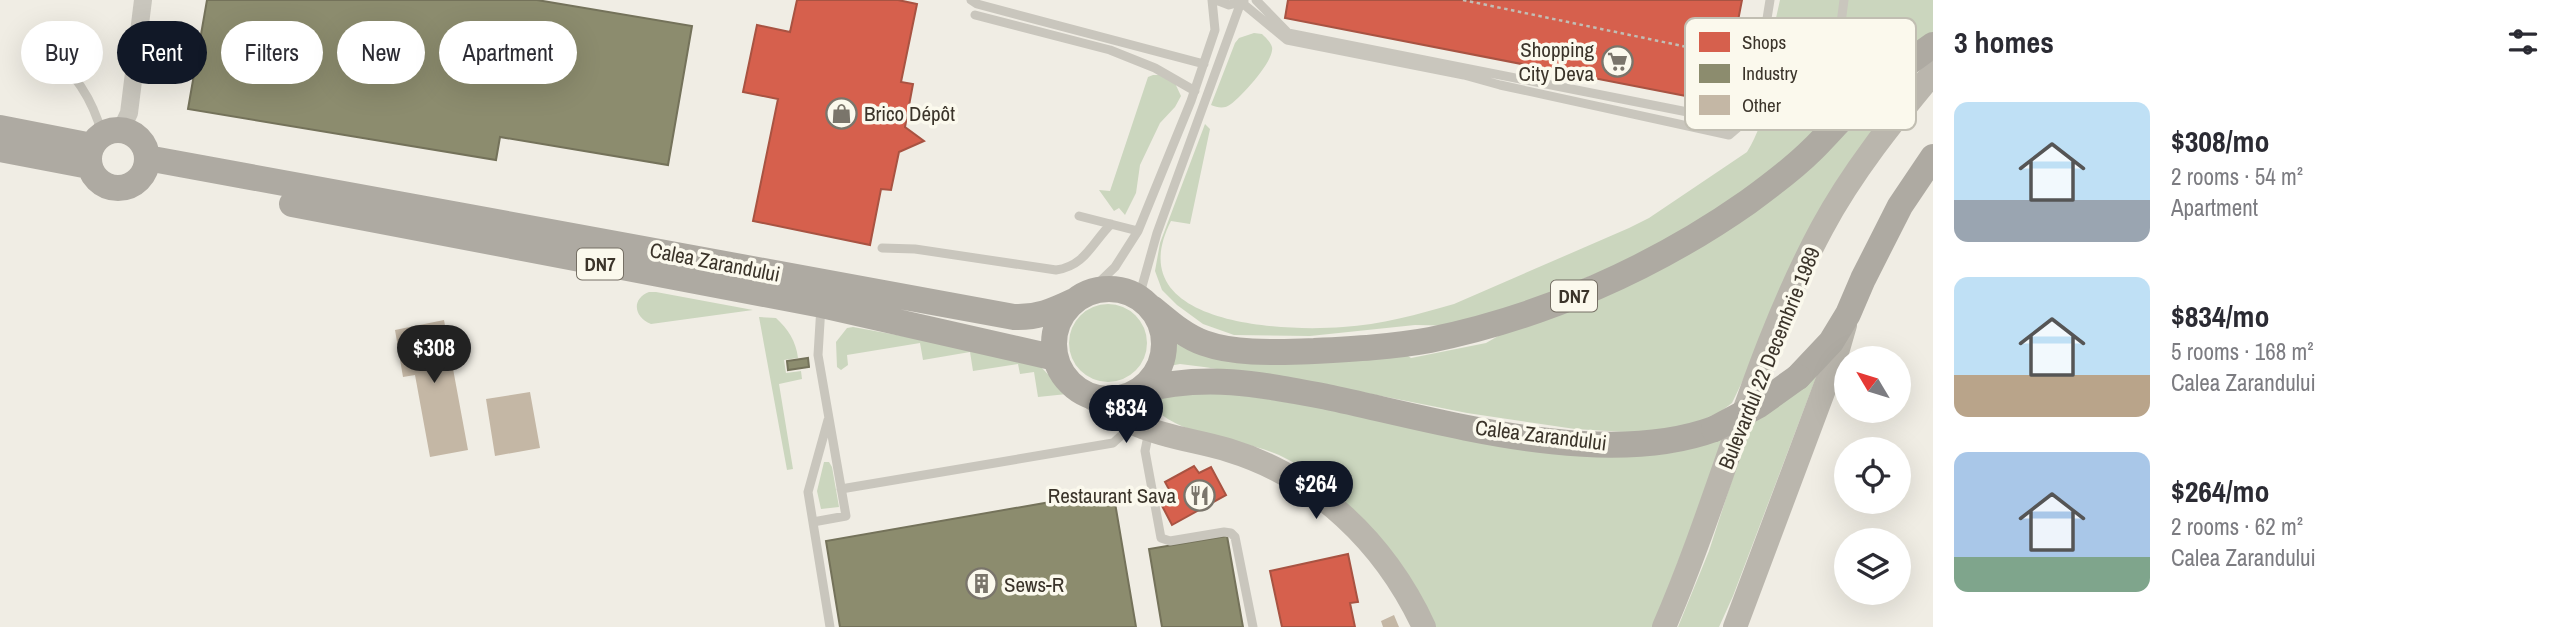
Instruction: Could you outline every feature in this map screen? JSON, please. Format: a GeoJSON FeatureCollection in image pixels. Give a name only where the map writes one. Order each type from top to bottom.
{"type":"FeatureCollection","features":[{"type":"Feature","properties":{"kind":"main road","name":"Calea Zarandului"},"geometry":{"type":"LineString","coordinates":[[1916,58],[1933,46]]}},
{"type":"Feature","properties":{"kind":"main road","name":"Bulevardul 22 Decembrie 1989"},"geometry":{"type":"LineString","coordinates":[[1916,94],[1933,72]]}},
{"type":"Feature","properties":{"kind":"main road"},"geometry":{"type":"LineString","coordinates":[[0,128],[101,144]]}},
{"type":"Feature","properties":{"kind":"main road","name":"Calea Zarandului"},"geometry":{"type":"LineString","coordinates":[[144,166],[1014,317],[1045,314],[1106,289],[1123,290],[1145,302],[1201,342],[1221,348],[1284,352],[1366,348],[1429,340],[1491,324],[1567,299],[1641,266],[1697,236],[1750,200],[1812,150],[1831,130]]}},
{"type":"Feature","properties":{"kind":"main road","name":"Bulevardul 22 Decembrie 1989"},"geometry":{"type":"LineString","coordinates":[[1664,627],[1688,569],[1750,394],[1794,285],[1838,199],[1888,130]]}},
{"type":"Feature","properties":{"kind":"main road"},"geometry":{"type":"LineString","coordinates":[[0,149],[101,144],[129,132],[142,143],[144,166],[127,186],[118,188],[100,182],[101,144]]}},
{"type":"Feature","properties":{"kind":"main road","name":"Calea Zarandului"},"geometry":{"type":"LineString","coordinates":[[1085,393],[1102,399],[1185,381],[1249,383],[1496,432],[1556,441],[1617,445],[1671,441],[1714,429],[1759,405],[1798,377],[1831,342],[1848,314],[1900,206],[1933,157]]}},
{"type":"Feature","properties":{"kind":"main road","name":"Calea Zarandului"},"geometry":{"type":"LineString","coordinates":[[144,166],[626,269],[822,304],[1056,358]]}},
{"type":"Feature","properties":{"kind":"main road"},"geometry":{"type":"LineString","coordinates":[[1081,297],[1063,313],[1056,328],[1056,358],[1067,378],[1085,393],[1142,427],[1240,454],[1280,470],[1312,490],[1336,507],[1360,530],[1396,575],[1424,627]]}},
{"type":"Feature","properties":{"kind":"main road"},"geometry":{"type":"LineString","coordinates":[[1145,302],[1160,321],[1164,353],[1159,368],[1150,381],[1133,394],[1147,418],[1192,440]]}},
{"type":"Feature","properties":{"kind":"main road"},"geometry":{"type":"LineString","coordinates":[[1735,627],[1834,363],[1848,314]]}},
{"type":"Feature","properties":{"kind":"street"},"geometry":{"type":"LineString","coordinates":[[101,144],[129,113],[143,0]]}},
{"type":"Feature","properties":{"kind":"lane"},"geometry":{"type":"LineString","coordinates":[[1081,297],[1111,272],[1138,232],[1204,64],[1215,30],[1214,0],[1229,5],[1243,1]]}},
{"type":"Feature","properties":{"kind":"lane"},"geometry":{"type":"LineString","coordinates":[[1256,0],[1288,33],[1685,112]]}},
{"type":"Feature","properties":{"kind":"lane"},"geometry":{"type":"LineString","coordinates":[[1767,18],[1770,0]]}},
{"type":"Feature","properties":{"kind":"lane"},"geometry":{"type":"LineString","coordinates":[[1842,18],[1844,0]]}},
{"type":"Feature","properties":{"kind":"lane"},"geometry":{"type":"LineString","coordinates":[[1243,1],[1287,40],[1464,75],[1685,125]]}},
{"type":"Feature","properties":{"kind":"lane"},"geometry":{"type":"LineString","coordinates":[[1145,302],[1150,255],[1243,1]]}},
{"type":"Feature","properties":{"kind":"lane"},"geometry":{"type":"LineString","coordinates":[[974,2],[1204,64]]}},
{"type":"Feature","properties":{"kind":"lane"},"geometry":{"type":"LineString","coordinates":[[975,15],[1110,50],[1155,68],[1195,91]]}},
{"type":"Feature","properties":{"kind":"lane"},"geometry":{"type":"LineString","coordinates":[[77,84],[89,100],[101,144]]}},
{"type":"Feature","properties":{"kind":"lane"},"geometry":{"type":"LineString","coordinates":[[1706,130],[1729,135],[1735,130]]}},
{"type":"Feature","properties":{"kind":"lane"},"geometry":{"type":"LineString","coordinates":[[1079,216],[1138,232]]}},
{"type":"Feature","properties":{"kind":"lane"},"geometry":{"type":"LineString","coordinates":[[882,248],[915,249],[1056,270],[1066,269],[1081,261],[1111,224]]}},
{"type":"Feature","properties":{"kind":"lane"},"geometry":{"type":"LineString","coordinates":[[813,522],[846,516],[818,355],[822,304]]}},
{"type":"Feature","properties":{"kind":"lane"},"geometry":{"type":"LineString","coordinates":[[829,417],[808,492],[830,627]]}},
{"type":"Feature","properties":{"kind":"lane"},"geometry":{"type":"LineString","coordinates":[[841,489],[1113,443],[1142,427],[1161,538],[1170,541],[1231,533],[1235,537],[1253,627]]}},
{"type":"Feature","properties":{"kind":"path"},"geometry":{"type":"LineString","coordinates":[[1463,0],[1685,47]]}},
{"type":"Feature","properties":{"kind":"green space"},"geometry":{"type":"Polygon","coordinates":[[[1780,0],[1933,0],[1933,48],[1916,61],[1916,18],[1776,18],[1780,0]]]}},
{"type":"Feature","properties":{"kind":"green space"},"geometry":{"type":"Polygon","coordinates":[[[1254,33],[1262,34],[1272,47],[1272,53],[1263,69],[1231,104],[1221,108],[1211,105],[1235,43],[1239,38],[1254,33]]]}},
{"type":"Feature","properties":{"kind":"green space"},"geometry":{"type":"Polygon","coordinates":[[[1930,62],[1916,85],[1916,74],[1930,62]]]}},
{"type":"Feature","properties":{"kind":"green space"},"geometry":{"type":"Polygon","coordinates":[[[1153,75],[1173,79],[1181,96],[1160,123],[1140,165],[1136,193],[1125,215],[1119,208],[1114,211],[1099,190],[1110,191],[1148,77],[1153,75]]]}},
{"type":"Feature","properties":{"kind":"green space"},"geometry":{"type":"Polygon","coordinates":[[[1205,124],[1210,129],[1190,224],[1171,221],[1161,256],[1167,282],[1186,302],[1214,315],[1247,323],[1316,328],[1357,326],[1454,304],[1649,218],[1747,152],[1758,130],[1829,130],[1704,229],[1469,326],[1415,325],[1310,336],[1234,335],[1203,324],[1177,305],[1162,290],[1155,271],[1160,243],[1205,124]]]}},
{"type":"Feature","properties":{"kind":"green space"},"geometry":{"type":"Polygon","coordinates":[[[1849,130],[1889,130],[1755,355],[1732,403],[1700,421],[1661,431],[1575,429],[1467,413],[1341,388],[1204,367],[1180,364],[1169,366],[1176,349],[1177,333],[1401,351],[1411,358],[1486,343],[1834,143],[1849,130]]]}},
{"type":"Feature","properties":{"kind":"green space"},"geometry":{"type":"Polygon","coordinates":[[[649,292],[753,310],[651,324],[641,317],[637,308],[639,299],[649,292]]]}},
{"type":"Feature","properties":{"kind":"green space"},"geometry":{"type":"Polygon","coordinates":[[[1100,304],[1116,304],[1130,310],[1141,321],[1147,335],[1147,351],[1141,365],[1130,376],[1116,382],[1100,382],[1086,376],[1075,365],[1069,351],[1069,335],[1075,321],[1086,310],[1100,304]]]}},
{"type":"Feature","properties":{"kind":"green space"},"geometry":{"type":"Polygon","coordinates":[[[759,317],[776,318],[791,336],[797,352],[798,358],[784,360],[786,373],[801,371],[802,379],[779,384],[793,469],[787,470],[759,317]]]}},
{"type":"Feature","properties":{"kind":"green space"},"geometry":{"type":"Polygon","coordinates":[[[847,328],[1028,359],[1040,366],[1067,394],[1038,397],[1034,372],[1020,374],[1018,364],[973,371],[970,352],[923,360],[920,343],[847,355],[848,365],[841,370],[837,367],[836,342],[847,328]]]}},
{"type":"Feature","properties":{"kind":"green space"},"geometry":{"type":"Polygon","coordinates":[[[1823,359],[1719,627],[1678,627],[1709,551],[1753,415],[1823,359]]]}},
{"type":"Feature","properties":{"kind":"green space"},"geometry":{"type":"Polygon","coordinates":[[[1174,384],[1521,440],[1728,432],[1653,627],[1435,627],[1369,529],[1329,488],[1306,470],[1264,449],[1177,424],[1151,405],[1152,396],[1174,384]]]}},
{"type":"Feature","properties":{"kind":"green space"},"geometry":{"type":"Polygon","coordinates":[[[824,462],[829,462],[832,467],[839,507],[821,509],[817,491],[824,462]]]}},
{"type":"Feature","properties":{"kind":"building: Shops","name":"Brico Dépôt"},"geometry":{"type":"Polygon","coordinates":[[[797,0],[898,0],[917,4],[901,82],[913,84],[905,127],[924,141],[899,152],[891,190],[881,189],[870,245],[753,221],[778,99],[743,92],[757,25],[790,32],[797,0]]]}},
{"type":"Feature","properties":{"kind":"building: Shops","name":"Shopping City Deva"},"geometry":{"type":"Polygon","coordinates":[[[1288,0],[1742,0],[1739,18],[1685,18],[1685,96],[1285,18],[1288,0]]]}},
{"type":"Feature","properties":{"kind":"building: Shops","name":"Restaurant Sava"},"geometry":{"type":"Polygon","coordinates":[[[1194,466],[1199,473],[1211,467],[1226,495],[1172,525],[1160,502],[1172,495],[1165,482],[1194,466]]]}},
{"type":"Feature","properties":{"kind":"building: Shops"},"geometry":{"type":"Polygon","coordinates":[[[1348,554],[1358,602],[1350,603],[1355,627],[1282,627],[1270,571],[1348,554]]]}},
{"type":"Feature","properties":{"kind":"building: Industry"},"geometry":{"type":"Polygon","coordinates":[[[207,0],[537,0],[692,26],[668,165],[500,137],[496,160],[188,109],[192,84],[207,84],[207,21],[203,21],[207,0]]]}},
{"type":"Feature","properties":{"kind":"building: Industry"},"geometry":{"type":"Polygon","coordinates":[[[808,358],[809,367],[788,370],[787,361],[808,358]]]}},
{"type":"Feature","properties":{"kind":"building: Industry","name":"Sews-R"},"geometry":{"type":"Polygon","coordinates":[[[1113,491],[1136,627],[840,627],[826,541],[1113,491]]]}},
{"type":"Feature","properties":{"kind":"building: Industry"},"geometry":{"type":"Polygon","coordinates":[[[1227,536],[1243,627],[1162,627],[1149,549],[1227,536]]]}},
{"type":"Feature","properties":{"kind":"building: Other"},"geometry":{"type":"Polygon","coordinates":[[[444,320],[468,450],[430,457],[415,375],[403,377],[395,330],[444,320]]]}},
{"type":"Feature","properties":{"kind":"building: Other"},"geometry":{"type":"Polygon","coordinates":[[[530,392],[540,448],[495,456],[486,399],[530,392]]]}},
{"type":"Feature","properties":{"kind":"building: Other"},"geometry":{"type":"Polygon","coordinates":[[[1394,615],[1399,627],[1383,627],[1381,621],[1394,615]]]}},
{"type":"Feature","properties":{"kind":"place","name":"Shopping City Deva"},"geometry":{"type":"Point","coordinates":[1617,61]}},
{"type":"Feature","properties":{"kind":"place","name":"Brico Dépôt"},"geometry":{"type":"Point","coordinates":[841,113]}},
{"type":"Feature","properties":{"kind":"place","name":"Restaurant Sava"},"geometry":{"type":"Point","coordinates":[1199,495]}},
{"type":"Feature","properties":{"kind":"place","name":"Sews-R"},"geometry":{"type":"Point","coordinates":[981,584]}}]}
